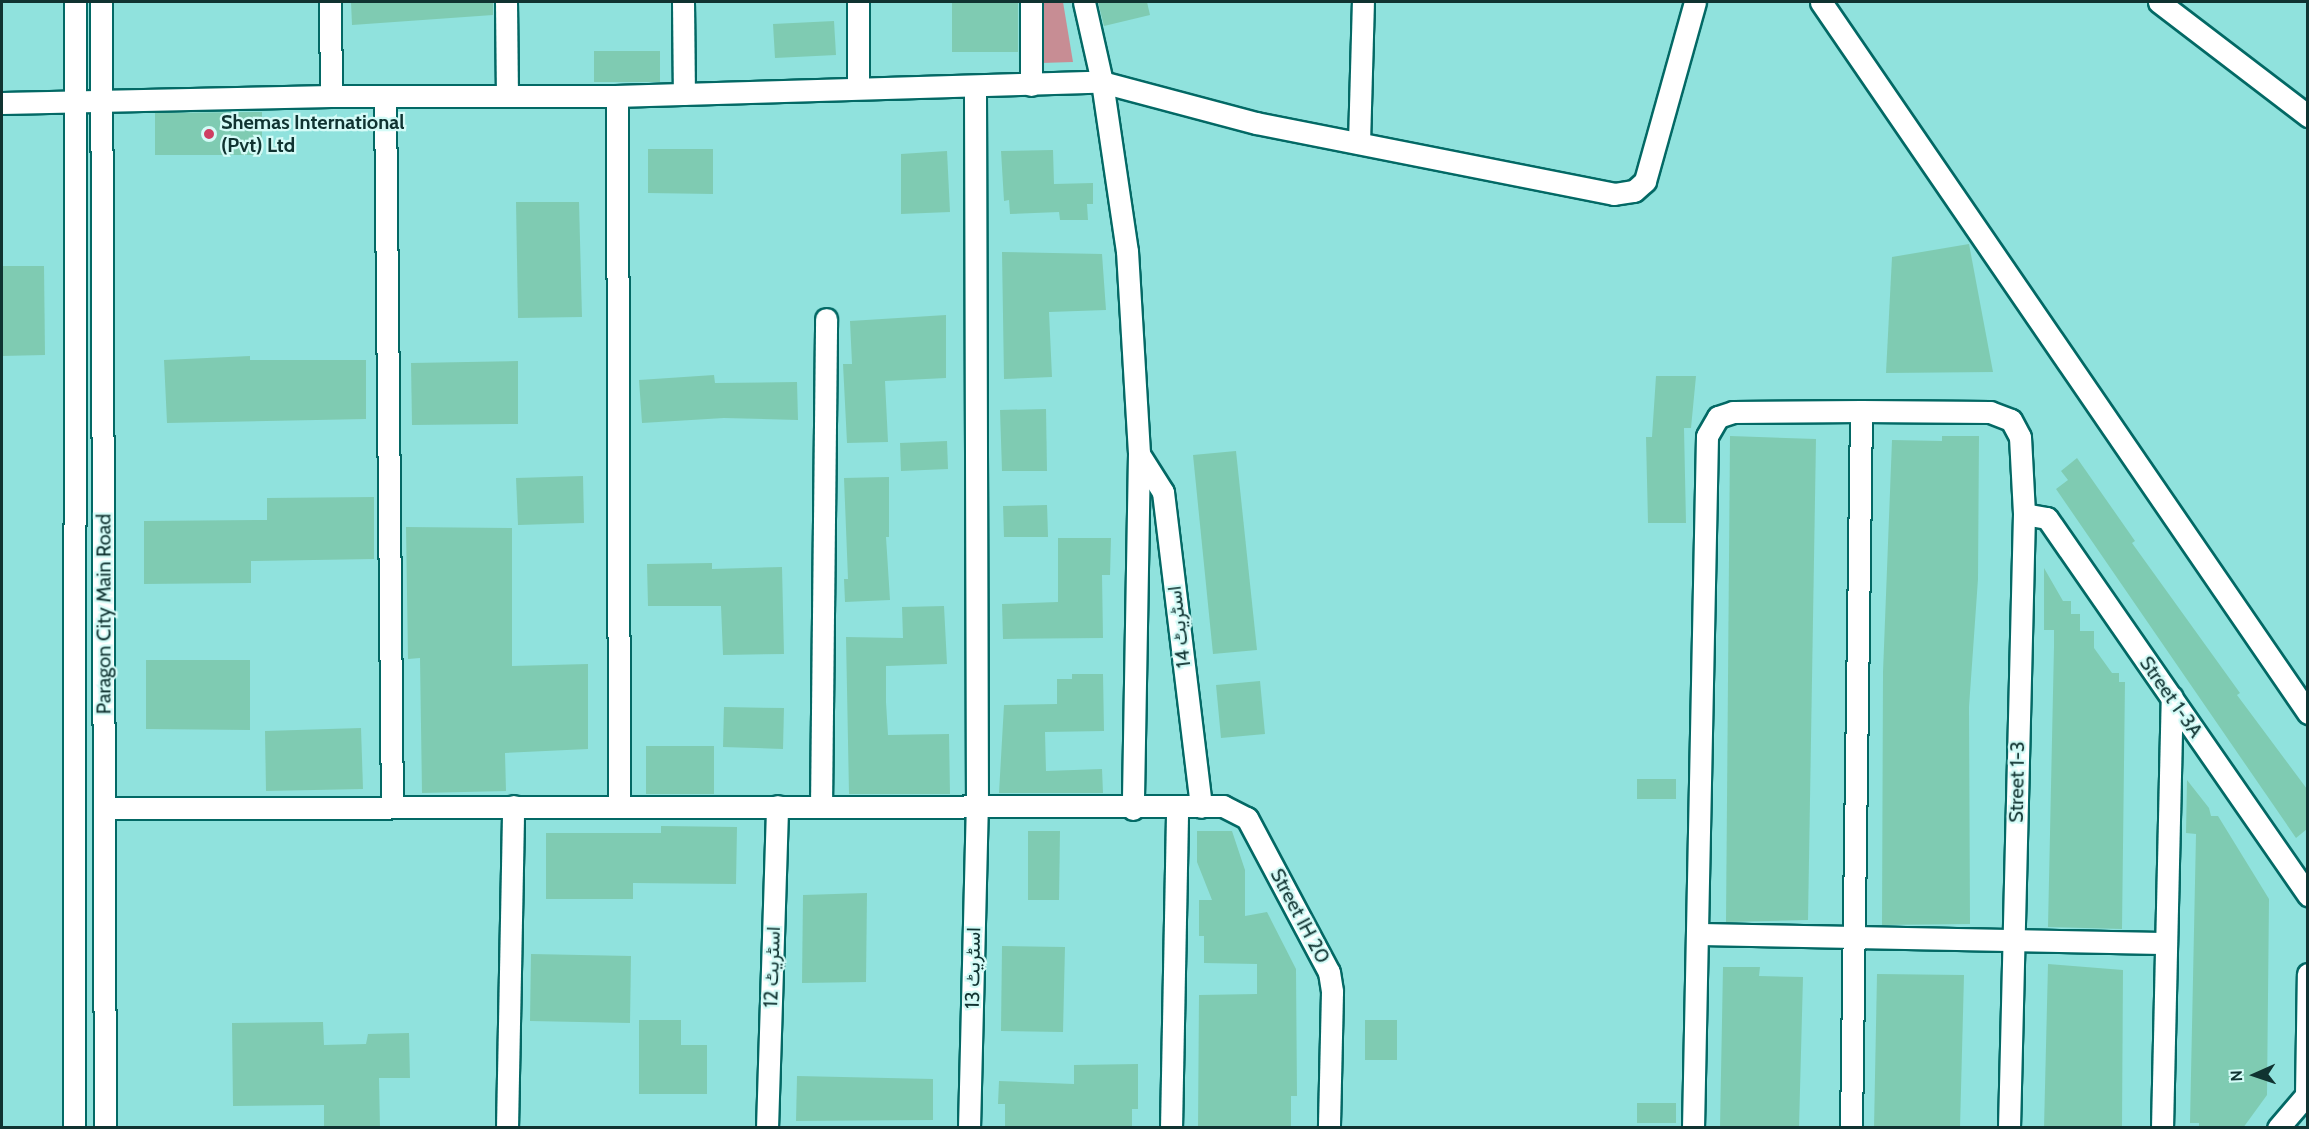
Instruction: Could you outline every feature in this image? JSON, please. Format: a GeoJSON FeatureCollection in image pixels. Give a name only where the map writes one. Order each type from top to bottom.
{"type":"FeatureCollection","features":[{"type":"Feature","properties":{"kind":"street","name":"Paragon City Main Road"},"geometry":{"type":"LineString","coordinates":[[75,2],[75,1128]]}},
{"type":"Feature","properties":{"kind":"street","name":"Paragon City Main Road"},"geometry":{"type":"LineString","coordinates":[[101,2],[105,1128]]}},
{"type":"Feature","properties":{"kind":"street"},"geometry":{"type":"LineString","coordinates":[[330,2],[331,96]]}},
{"type":"Feature","properties":{"kind":"street"},"geometry":{"type":"LineString","coordinates":[[506,2],[507,95]]}},
{"type":"Feature","properties":{"kind":"street"},"geometry":{"type":"LineString","coordinates":[[683,2],[684,94]]}},
{"type":"Feature","properties":{"kind":"street"},"geometry":{"type":"LineString","coordinates":[[858,2],[858,88]]}},
{"type":"Feature","properties":{"kind":"street"},"geometry":{"type":"LineString","coordinates":[[1030,2],[1031,85]]}},
{"type":"Feature","properties":{"kind":"street"},"geometry":{"type":"LineString","coordinates":[[1084,2],[1102,82],[1127,251],[1139,454],[1132,809]]}},
{"type":"Feature","properties":{"kind":"street"},"geometry":{"type":"LineString","coordinates":[[1359,144],[1363,2]]}},
{"type":"Feature","properties":{"kind":"street"},"geometry":{"type":"LineString","coordinates":[[2,103],[331,96],[617,96],[858,88],[975,88],[1102,82],[1256,123],[1614,194],[1634,191],[1645,181],[1695,2]]}},
{"type":"Feature","properties":{"kind":"street"},"geometry":{"type":"LineString","coordinates":[[1821,2],[2307,713]]}},
{"type":"Feature","properties":{"kind":"street"},"geometry":{"type":"LineString","coordinates":[[2159,2],[2307,116]]}},
{"type":"Feature","properties":{"kind":"street","name":"اسٹریٹ 13"},"geometry":{"type":"LineString","coordinates":[[969,1128],[977,808],[975,88]]}},
{"type":"Feature","properties":{"kind":"street"},"geometry":{"type":"LineString","coordinates":[[385,96],[392,807]]}},
{"type":"Feature","properties":{"kind":"street"},"geometry":{"type":"LineString","coordinates":[[617,96],[619,807]]}},
{"type":"Feature","properties":{"kind":"street"},"geometry":{"type":"LineString","coordinates":[[821,807],[826,319]]}},
{"type":"Feature","properties":{"kind":"street"},"geometry":{"type":"LineString","coordinates":[[1693,1128],[1707,436],[1718,417],[1733,412],[1861,411],[1856,936],[1851,1128]]}},
{"type":"Feature","properties":{"kind":"street","name":"Street 1-3"},"geometry":{"type":"LineString","coordinates":[[1861,411],[1990,412],[2011,420],[2020,437],[2024,514],[2008,1128]]}},
{"type":"Feature","properties":{"kind":"street","name":"اسٹریٹ 14"},"geometry":{"type":"LineString","coordinates":[[1139,454],[1163,492],[1201,807]]}},
{"type":"Feature","properties":{"kind":"street","name":"Street 1-3A"},"geometry":{"type":"LineString","coordinates":[[2024,514],[2047,518],[2307,895]]}},
{"type":"Feature","properties":{"kind":"street"},"geometry":{"type":"LineString","coordinates":[[2162,1128],[2164,943],[2172,697]]}},
{"type":"Feature","properties":{"kind":"street"},"geometry":{"type":"LineString","coordinates":[[507,1128],[513,806]]}},
{"type":"Feature","properties":{"kind":"street"},"geometry":{"type":"LineString","coordinates":[[105,808],[777,806],[1177,809],[1201,807]]}},
{"type":"Feature","properties":{"kind":"street","name":"اسٹریٹ 12"},"geometry":{"type":"LineString","coordinates":[[767,1128],[777,806]]}},
{"type":"Feature","properties":{"kind":"street","name":"Street IH 20"},"geometry":{"type":"LineString","coordinates":[[1201,807],[1223,806],[1247,818],[1329,972],[1332,992],[1329,1128]]}},
{"type":"Feature","properties":{"kind":"street"},"geometry":{"type":"LineString","coordinates":[[1172,1128],[1177,809]]}},
{"type":"Feature","properties":{"kind":"street"},"geometry":{"type":"LineString","coordinates":[[1698,934],[2164,943]]}},
{"type":"Feature","properties":{"kind":"street"},"geometry":{"type":"LineString","coordinates":[[2278,1128],[2307,1094],[2307,975]]}},
{"type":"Feature","properties":{"kind":"shaded area"},"geometry":{"type":"Polygon","coordinates":[[[1040,2],[1063,2],[1073,62],[1041,63],[1040,2]]]}},
{"type":"Feature","properties":{"kind":"building"},"geometry":{"type":"Polygon","coordinates":[[[351,2],[493,2],[493,15],[352,25],[351,2]]]}},
{"type":"Feature","properties":{"kind":"building"},"geometry":{"type":"Polygon","coordinates":[[[952,2],[1018,2],[1018,52],[952,52],[952,2]]]}},
{"type":"Feature","properties":{"kind":"building"},"geometry":{"type":"Polygon","coordinates":[[[1098,2],[1147,2],[1150,15],[1104,26],[1098,2]]]}},
{"type":"Feature","properties":{"kind":"building"},"geometry":{"type":"Polygon","coordinates":[[[834,21],[836,55],[775,58],[773,24],[834,21]]]}},
{"type":"Feature","properties":{"kind":"building"},"geometry":{"type":"Polygon","coordinates":[[[594,51],[660,51],[660,82],[594,82],[594,51]]]}},
{"type":"Feature","properties":{"kind":"building","name":"Shemas International (Pvt) Ltd"},"geometry":{"type":"Polygon","coordinates":[[[262,112],[262,155],[155,155],[155,113],[262,112]]]}},
{"type":"Feature","properties":{"kind":"building"},"geometry":{"type":"Polygon","coordinates":[[[648,149],[713,149],[713,194],[648,193],[648,149]]]}},
{"type":"Feature","properties":{"kind":"building"},"geometry":{"type":"Polygon","coordinates":[[[1053,150],[1054,184],[1093,183],[1093,204],[1087,204],[1088,220],[1060,220],[1059,212],[1010,214],[1009,200],[1004,201],[1001,151],[1053,150]]]}},
{"type":"Feature","properties":{"kind":"building"},"geometry":{"type":"Polygon","coordinates":[[[947,151],[950,212],[901,214],[901,154],[947,151]]]}},
{"type":"Feature","properties":{"kind":"building"},"geometry":{"type":"Polygon","coordinates":[[[516,202],[579,202],[582,317],[518,318],[516,202]]]}},
{"type":"Feature","properties":{"kind":"building"},"geometry":{"type":"Polygon","coordinates":[[[1969,244],[1993,372],[1886,373],[1892,257],[1969,244]]]}},
{"type":"Feature","properties":{"kind":"building"},"geometry":{"type":"Polygon","coordinates":[[[1002,252],[1102,254],[1106,310],[1049,312],[1052,377],[1004,379],[1002,252]]]}},
{"type":"Feature","properties":{"kind":"building"},"geometry":{"type":"Polygon","coordinates":[[[2,266],[44,266],[45,355],[2,356],[2,266]]]}},
{"type":"Feature","properties":{"kind":"building"},"geometry":{"type":"Polygon","coordinates":[[[946,315],[946,378],[885,381],[888,442],[847,443],[843,364],[852,364],[850,321],[946,315]]]}},
{"type":"Feature","properties":{"kind":"building"},"geometry":{"type":"Polygon","coordinates":[[[250,356],[250,360],[366,360],[366,419],[167,423],[164,360],[250,356]]]}},
{"type":"Feature","properties":{"kind":"building"},"geometry":{"type":"Polygon","coordinates":[[[518,361],[518,424],[412,425],[411,363],[518,361]]]}},
{"type":"Feature","properties":{"kind":"building"},"geometry":{"type":"Polygon","coordinates":[[[714,375],[715,383],[797,382],[798,420],[724,418],[642,423],[639,380],[714,375]]]}},
{"type":"Feature","properties":{"kind":"building"},"geometry":{"type":"Polygon","coordinates":[[[1656,376],[1696,376],[1691,428],[1684,428],[1686,523],[1648,523],[1646,437],[1652,437],[1656,376]]]}},
{"type":"Feature","properties":{"kind":"building"},"geometry":{"type":"Polygon","coordinates":[[[1046,409],[1047,471],[1002,471],[1000,410],[1046,409]]]}},
{"type":"Feature","properties":{"kind":"building"},"geometry":{"type":"Polygon","coordinates":[[[1730,436],[1816,439],[1808,920],[1726,922],[1730,436]]]}},
{"type":"Feature","properties":{"kind":"building"},"geometry":{"type":"Polygon","coordinates":[[[1942,436],[1979,436],[1978,579],[1969,707],[1970,924],[1882,925],[1883,672],[1892,440],[1942,441],[1942,436]]]}},
{"type":"Feature","properties":{"kind":"building"},"geometry":{"type":"Polygon","coordinates":[[[947,441],[948,469],[901,471],[900,443],[947,441]]]}},
{"type":"Feature","properties":{"kind":"building"},"geometry":{"type":"Polygon","coordinates":[[[1236,451],[1257,650],[1213,654],[1193,455],[1236,451]]]}},
{"type":"Feature","properties":{"kind":"building"},"geometry":{"type":"Polygon","coordinates":[[[2077,458],[2135,541],[2132,543],[2240,693],[2237,695],[2307,789],[2307,829],[2296,838],[2056,489],[2068,480],[2061,471],[2077,458]]]}},
{"type":"Feature","properties":{"kind":"building"},"geometry":{"type":"Polygon","coordinates":[[[583,476],[584,523],[518,525],[516,478],[583,476]]]}},
{"type":"Feature","properties":{"kind":"building"},"geometry":{"type":"Polygon","coordinates":[[[889,477],[889,537],[886,537],[890,600],[845,602],[844,579],[848,579],[844,478],[889,477]]]}},
{"type":"Feature","properties":{"kind":"building"},"geometry":{"type":"Polygon","coordinates":[[[374,497],[374,559],[251,561],[251,583],[144,584],[144,521],[267,520],[267,498],[374,497]]]}},
{"type":"Feature","properties":{"kind":"building"},"geometry":{"type":"Polygon","coordinates":[[[1047,505],[1048,537],[1004,537],[1003,506],[1047,505]]]}},
{"type":"Feature","properties":{"kind":"building"},"geometry":{"type":"Polygon","coordinates":[[[406,527],[512,528],[512,666],[588,664],[588,749],[505,753],[506,791],[422,793],[420,658],[408,659],[406,527]]]}},
{"type":"Feature","properties":{"kind":"building"},"geometry":{"type":"Polygon","coordinates":[[[1058,538],[1111,538],[1110,575],[1102,575],[1103,638],[1003,639],[1002,604],[1058,602],[1058,538]]]}},
{"type":"Feature","properties":{"kind":"building"},"geometry":{"type":"Polygon","coordinates":[[[712,563],[712,569],[782,567],[784,654],[723,655],[721,606],[648,606],[647,564],[712,563]]]}},
{"type":"Feature","properties":{"kind":"building"},"geometry":{"type":"Polygon","coordinates":[[[2044,568],[2063,601],[2071,601],[2071,614],[2080,614],[2080,631],[2094,631],[2094,648],[2112,673],[2119,673],[2119,682],[2125,682],[2122,929],[2048,927],[2054,630],[2044,630],[2044,568]]]}},
{"type":"Feature","properties":{"kind":"building"},"geometry":{"type":"Polygon","coordinates":[[[944,606],[947,664],[886,666],[886,702],[888,735],[949,734],[950,794],[849,794],[846,637],[903,638],[902,607],[944,606]]]}},
{"type":"Feature","properties":{"kind":"building"},"geometry":{"type":"Polygon","coordinates":[[[146,660],[250,660],[250,730],[146,729],[146,660]]]}},
{"type":"Feature","properties":{"kind":"building"},"geometry":{"type":"Polygon","coordinates":[[[1072,674],[1103,674],[1104,731],[1045,732],[1046,771],[1102,769],[1103,793],[999,793],[1004,705],[1057,704],[1057,679],[1072,679],[1072,674]]]}},
{"type":"Feature","properties":{"kind":"building"},"geometry":{"type":"Polygon","coordinates":[[[1260,681],[1265,734],[1221,738],[1216,685],[1260,681]]]}},
{"type":"Feature","properties":{"kind":"building"},"geometry":{"type":"Polygon","coordinates":[[[724,707],[784,708],[783,749],[723,747],[724,707]]]}},
{"type":"Feature","properties":{"kind":"building"},"geometry":{"type":"Polygon","coordinates":[[[361,728],[363,789],[266,791],[265,731],[361,728]]]}},
{"type":"Feature","properties":{"kind":"building"},"geometry":{"type":"Polygon","coordinates":[[[646,746],[714,746],[714,794],[646,794],[646,746]]]}},
{"type":"Feature","properties":{"kind":"building"},"geometry":{"type":"Polygon","coordinates":[[[1637,779],[1676,779],[1676,799],[1637,799],[1637,779]]]}},
{"type":"Feature","properties":{"kind":"building"},"geometry":{"type":"Polygon","coordinates":[[[2187,780],[2209,808],[2211,816],[2218,816],[2269,899],[2267,1095],[2243,1128],[2199,1128],[2199,1123],[2190,1123],[2196,834],[2186,833],[2187,780]]]}},
{"type":"Feature","properties":{"kind":"building"},"geometry":{"type":"Polygon","coordinates":[[[661,826],[737,827],[736,884],[633,883],[633,899],[546,899],[546,833],[661,833],[661,826]]]}},
{"type":"Feature","properties":{"kind":"building"},"geometry":{"type":"Polygon","coordinates":[[[1028,831],[1060,831],[1059,900],[1028,900],[1028,831]]]}},
{"type":"Feature","properties":{"kind":"building"},"geometry":{"type":"Polygon","coordinates":[[[1197,831],[1232,831],[1245,870],[1245,916],[1267,912],[1296,969],[1297,1096],[1291,1096],[1291,1128],[1198,1128],[1199,995],[1257,994],[1257,964],[1204,963],[1204,936],[1199,936],[1199,900],[1212,900],[1197,862],[1197,831]]]}},
{"type":"Feature","properties":{"kind":"building"},"geometry":{"type":"Polygon","coordinates":[[[867,893],[866,982],[802,983],[803,895],[867,893]]]}},
{"type":"Feature","properties":{"kind":"building"},"geometry":{"type":"Polygon","coordinates":[[[1002,946],[1065,947],[1063,1032],[1001,1031],[1002,946]]]}},
{"type":"Feature","properties":{"kind":"building"},"geometry":{"type":"Polygon","coordinates":[[[531,954],[631,956],[630,1023],[530,1021],[531,954]]]}},
{"type":"Feature","properties":{"kind":"building"},"geometry":{"type":"Polygon","coordinates":[[[2048,964],[2123,970],[2122,1128],[2044,1128],[2048,964]]]}},
{"type":"Feature","properties":{"kind":"building"},"geometry":{"type":"Polygon","coordinates":[[[1723,967],[1760,967],[1759,976],[1803,977],[1799,1128],[1720,1128],[1723,967]]]}},
{"type":"Feature","properties":{"kind":"building"},"geometry":{"type":"Polygon","coordinates":[[[1877,974],[1964,975],[1960,1128],[1874,1128],[1877,974]]]}},
{"type":"Feature","properties":{"kind":"building"},"geometry":{"type":"Polygon","coordinates":[[[639,1020],[681,1020],[681,1045],[707,1045],[707,1094],[639,1094],[639,1020]]]}},
{"type":"Feature","properties":{"kind":"building"},"geometry":{"type":"Polygon","coordinates":[[[1365,1020],[1397,1020],[1397,1060],[1365,1060],[1365,1020]]]}},
{"type":"Feature","properties":{"kind":"building"},"geometry":{"type":"Polygon","coordinates":[[[323,1022],[324,1045],[366,1044],[368,1034],[409,1033],[410,1078],[379,1078],[380,1128],[324,1128],[324,1105],[233,1106],[232,1023],[323,1022]]]}},
{"type":"Feature","properties":{"kind":"building"},"geometry":{"type":"Polygon","coordinates":[[[1138,1064],[1138,1109],[1132,1109],[1132,1128],[1005,1128],[1005,1104],[998,1104],[999,1081],[1074,1084],[1074,1065],[1138,1064]]]}},
{"type":"Feature","properties":{"kind":"building"},"geometry":{"type":"Polygon","coordinates":[[[797,1076],[933,1079],[933,1120],[796,1121],[797,1076]]]}},
{"type":"Feature","properties":{"kind":"building"},"geometry":{"type":"Polygon","coordinates":[[[1637,1103],[1676,1103],[1676,1123],[1637,1123],[1637,1103]]]}},
{"type":"Feature","properties":{"kind":"place","name":"Shemas International (Pvt) Ltd"},"geometry":{"type":"Point","coordinates":[209,134]}}]}
